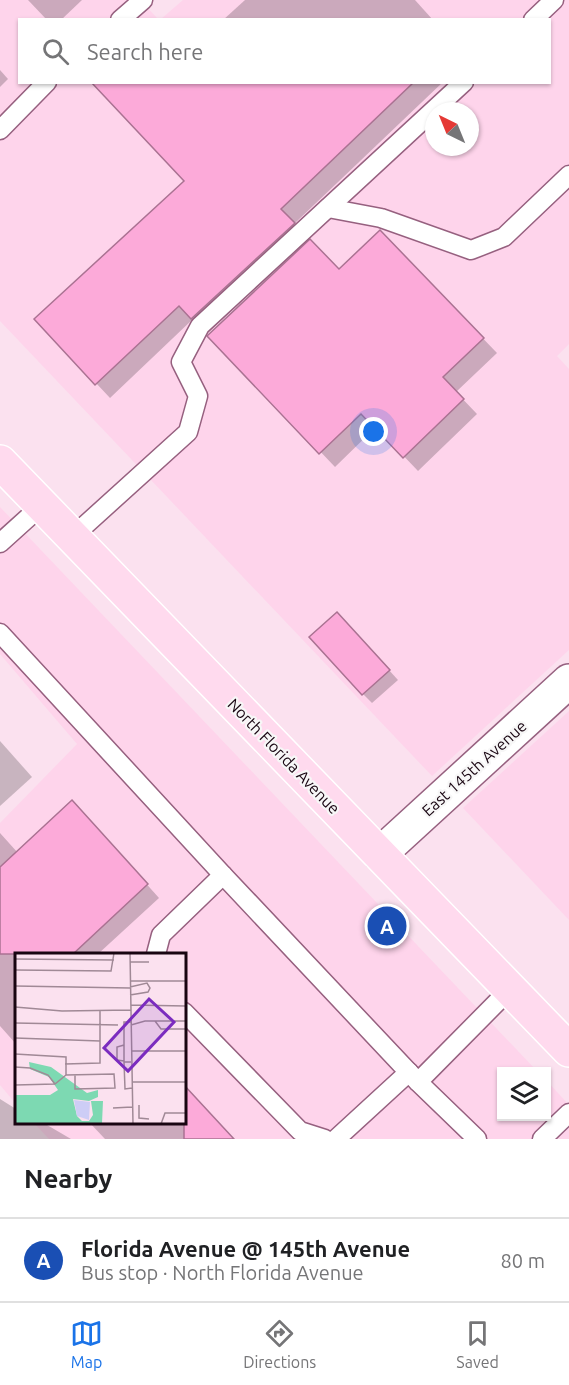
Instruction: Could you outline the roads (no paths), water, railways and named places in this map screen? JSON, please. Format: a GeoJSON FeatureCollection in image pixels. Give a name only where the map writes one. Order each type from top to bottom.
{"type":"FeatureCollection","features":[{"type":"Feature","properties":{"kind":"main road","name":"North Florida Avenue"},"geometry":{"type":"LineString","coordinates":[[0,462],[569,1050]]}},
{"type":"Feature","properties":{"kind":"street","name":"East 145th Avenue"},"geometry":{"type":"LineString","coordinates":[[380,854],[569,681]]}},
{"type":"Feature","properties":{"kind":"lane"},"geometry":{"type":"LineString","coordinates":[[122,18],[143,0]]}},
{"type":"Feature","properties":{"kind":"lane"},"geometry":{"type":"LineString","coordinates":[[535,18],[554,0]]}},
{"type":"Feature","properties":{"kind":"lane"},"geometry":{"type":"LineString","coordinates":[[0,130],[45,84]]}},
{"type":"Feature","properties":{"kind":"lane"},"geometry":{"type":"LineString","coordinates":[[72,537],[188,432],[198,396],[181,362],[200,326],[462,84]]}},
{"type":"Feature","properties":{"kind":"lane"},"geometry":{"type":"LineString","coordinates":[[328,208],[381,218],[471,250],[504,237],[569,175]]}},
{"type":"Feature","properties":{"kind":"lane"},"geometry":{"type":"LineString","coordinates":[[0,543],[41,506]]}},
{"type":"Feature","properties":{"kind":"lane"},"geometry":{"type":"LineString","coordinates":[[0,633],[223,875],[414,1077],[477,1139]]}},
{"type":"Feature","properties":{"kind":"lane"},"geometry":{"type":"LineString","coordinates":[[156,953],[161,935],[223,875]]}},
{"type":"Feature","properties":{"kind":"lane"},"geometry":{"type":"LineString","coordinates":[[336,1139],[414,1077],[510,989]]}},
{"type":"Feature","properties":{"kind":"lane"},"geometry":{"type":"LineString","coordinates":[[186,1014],[300,1131],[325,1139]]}},
{"type":"Feature","properties":{"kind":"lane"},"geometry":{"type":"LineString","coordinates":[[542,1139],[569,1113]]}},
{"type":"Feature","properties":{"kind":"place","name":"Florida Avenue @ 145th Avenue"},"geometry":{"type":"Point","coordinates":[387,926]}}]}
